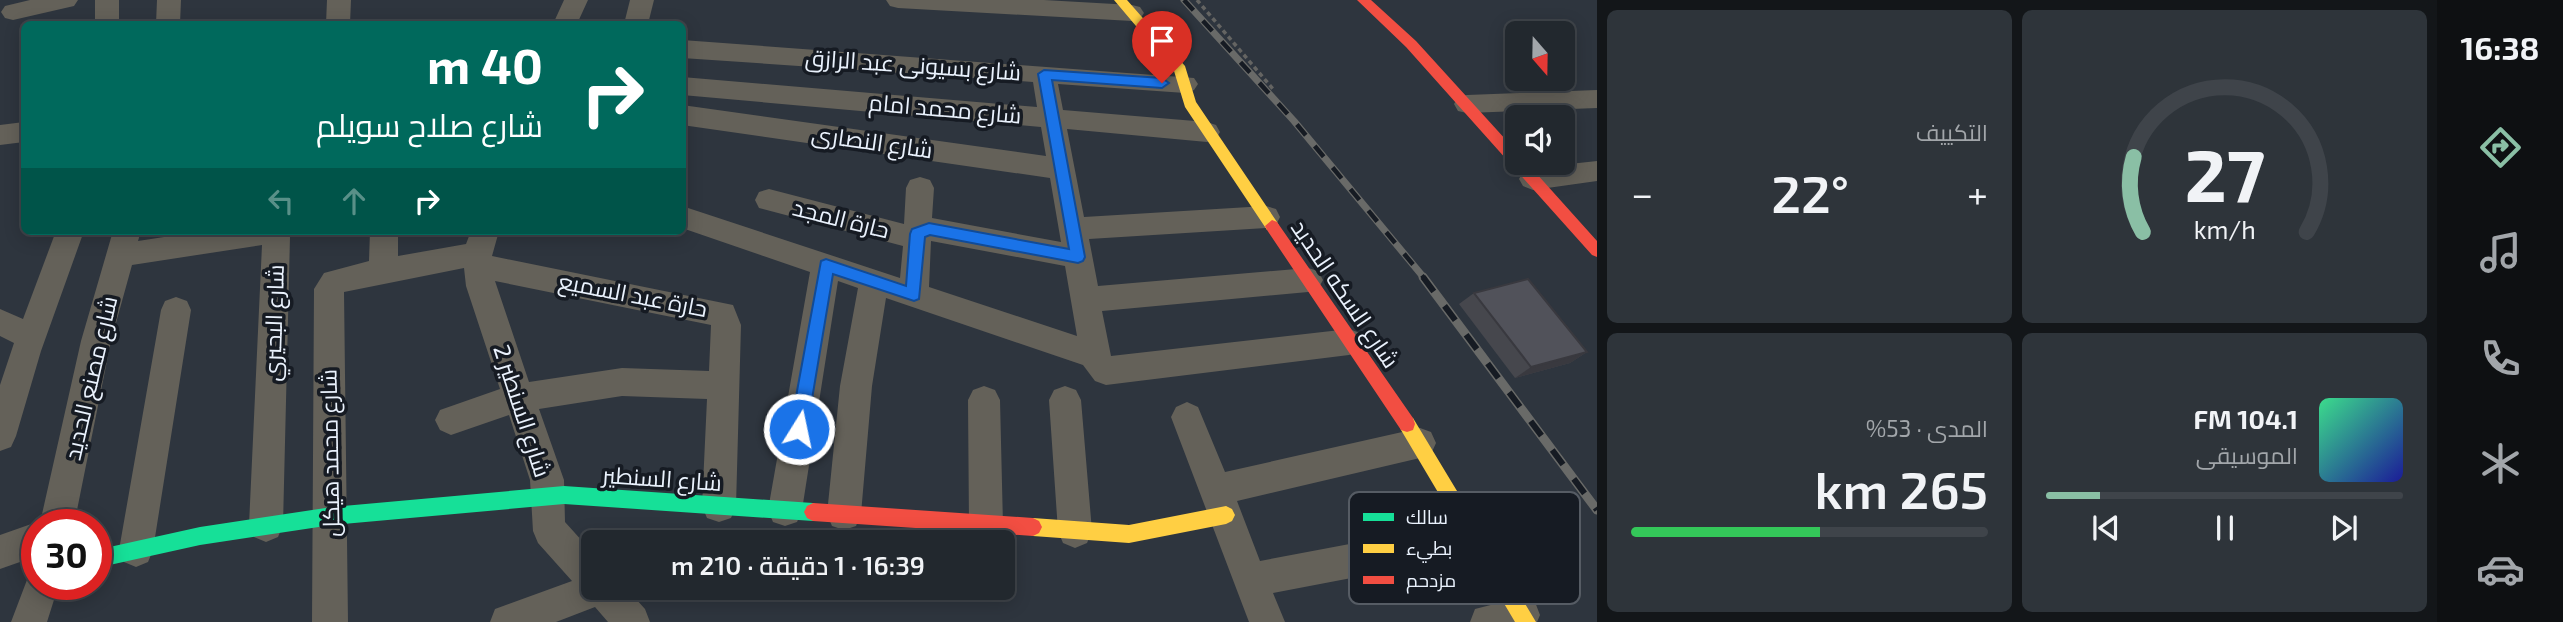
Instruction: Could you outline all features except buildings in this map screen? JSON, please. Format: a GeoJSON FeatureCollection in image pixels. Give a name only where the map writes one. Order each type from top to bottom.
{"type":"FeatureCollection","features":[{"type":"Feature","properties":{"kind":"street"},"geometry":{"type":"LineString","coordinates":[[13,12],[66,0]]}},
{"type":"Feature","properties":{"kind":"street"},"geometry":{"type":"LineString","coordinates":[[107,0],[107,21]]}},
{"type":"Feature","properties":{"kind":"street"},"geometry":{"type":"LineString","coordinates":[[167,21],[169,0]]}},
{"type":"Feature","properties":{"kind":"street"},"geometry":{"type":"LineString","coordinates":[[338,21],[339,0]]}},
{"type":"Feature","properties":{"kind":"street"},"geometry":{"type":"LineString","coordinates":[[566,21],[576,0]]}},
{"type":"Feature","properties":{"kind":"street"},"geometry":{"type":"LineString","coordinates":[[637,21],[642,0]]}},
{"type":"Feature","properties":{"kind":"street"},"geometry":{"type":"LineString","coordinates":[[911,0],[1126,6]]}},
{"type":"Feature","properties":{"kind":"street"},"geometry":{"type":"LineString","coordinates":[[1363,0],[1411,44],[1505,148]]}},
{"type":"Feature","properties":{"kind":"street","name":"شارع السكه الحديد"},"geometry":{"type":"LineString","coordinates":[[1126,6],[1180,69],[1190,103],[1208,132],[1420,443],[1449,492]]}},
{"type":"Feature","properties":{"kind":"street","name":"شارع بسيونى عبد الرازق"},"geometry":{"type":"LineString","coordinates":[[686,49],[1185,85]]}},
{"type":"Feature","properties":{"kind":"street"},"geometry":{"type":"LineString","coordinates":[[1044,74],[1085,300],[1096,356],[1101,367],[1112,371],[1349,342]]}},
{"type":"Feature","properties":{"kind":"street","name":"شارع محمد امام"},"geometry":{"type":"LineString","coordinates":[[686,86],[1208,132]]}},
{"type":"Feature","properties":{"kind":"street"},"geometry":{"type":"LineString","coordinates":[[1466,104],[1597,99]]}},
{"type":"Feature","properties":{"kind":"street","name":"شارع النصارى"},"geometry":{"type":"LineString","coordinates":[[686,116],[1061,169]]}},
{"type":"Feature","properties":{"kind":"street"},"geometry":{"type":"LineString","coordinates":[[0,135],[21,132]]}},
{"type":"Feature","properties":{"kind":"street"},"geometry":{"type":"LineString","coordinates":[[1575,170],[1597,171]]}},
{"type":"Feature","properties":{"kind":"street"},"geometry":{"type":"LineString","coordinates":[[1529,175],[1597,251]]}},
{"type":"Feature","properties":{"kind":"street"},"geometry":{"type":"LineString","coordinates":[[914,295],[920,188]]}},
{"type":"Feature","properties":{"kind":"street","name":"حارة المجد"},"geometry":{"type":"LineString","coordinates":[[769,200],[904,235],[918,234],[929,229],[1078,257]]}},
{"type":"Feature","properties":{"kind":"street"},"geometry":{"type":"LineString","coordinates":[[686,218],[1096,356]]}},
{"type":"Feature","properties":{"kind":"street"},"geometry":{"type":"LineString","coordinates":[[1073,229],[1266,218]]}},
{"type":"Feature","properties":{"kind":"street"},"geometry":{"type":"LineString","coordinates":[[0,436],[31,337],[69,235]]}},
{"type":"Feature","properties":{"kind":"street","name":"شارع البحيري"},"geometry":{"type":"LineString","coordinates":[[124,243],[238,235]]}},
{"type":"Feature","properties":{"kind":"street","name":"شارع البحيري"},"geometry":{"type":"LineString","coordinates":[[266,525],[276,237],[272,235]]}},
{"type":"Feature","properties":{"kind":"street"},"geometry":{"type":"LineString","coordinates":[[384,235],[383,271],[480,250]]}},
{"type":"Feature","properties":{"kind":"street","name":"شارع مصنع الحديد"},"geometry":{"type":"LineString","coordinates":[[60,509],[96,341],[124,243]]}},
{"type":"Feature","properties":{"kind":"street","name":"حارة عبد السميع"},"geometry":{"type":"LineString","coordinates":[[480,250],[718,312],[726,321],[719,506]]}},
{"type":"Feature","properties":{"kind":"street","name":"شارع السنطير 2"},"geometry":{"type":"LineString","coordinates":[[480,250],[481,286],[547,480],[549,496],[546,521],[550,530],[581,565]]}},
{"type":"Feature","properties":{"kind":"street"},"geometry":{"type":"LineString","coordinates":[[785,510],[826,265]]}},
{"type":"Feature","properties":{"kind":"street","name":"شارع محمد هيكل"},"geometry":{"type":"LineString","coordinates":[[330,622],[332,516],[328,293],[331,285],[344,278],[383,271]]}},
{"type":"Feature","properties":{"kind":"street"},"geometry":{"type":"LineString","coordinates":[[1085,300],[1308,280]]}},
{"type":"Feature","properties":{"kind":"street"},"geometry":{"type":"LineString","coordinates":[[844,514],[856,386],[874,281]]}},
{"type":"Feature","properties":{"kind":"street"},"geometry":{"type":"LineString","coordinates":[[136,550],[176,310]]}},
{"type":"Feature","properties":{"kind":"street"},"geometry":{"type":"LineString","coordinates":[[0,321],[31,337]]}},
{"type":"Feature","properties":{"kind":"street"},"geometry":{"type":"LineString","coordinates":[[451,420],[517,398],[622,382],[724,386]]}},
{"type":"Feature","properties":{"kind":"street"},"geometry":{"type":"LineString","coordinates":[[984,400],[986,525]]}},
{"type":"Feature","properties":{"kind":"street"},"geometry":{"type":"LineString","coordinates":[[1065,400],[1075,531]]}},
{"type":"Feature","properties":{"kind":"street"},"geometry":{"type":"LineString","coordinates":[[1187,417],[1267,622]]}},
{"type":"Feature","properties":{"kind":"street"},"geometry":{"type":"LineString","coordinates":[[1221,502],[1420,443]]}},
{"type":"Feature","properties":{"kind":"street","name":"شارع السنطير"},"geometry":{"type":"LineString","coordinates":[[112,555],[266,525],[332,516],[549,496],[1129,534],[1221,502]]}},
{"type":"Feature","properties":{"kind":"street"},"geometry":{"type":"LineString","coordinates":[[0,552],[21,545]]}},
{"type":"Feature","properties":{"kind":"street"},"geometry":{"type":"LineString","coordinates":[[1251,580],[1349,561]]}},
{"type":"Feature","properties":{"kind":"street"},"geometry":{"type":"LineString","coordinates":[[508,622],[581,595]]}},
{"type":"Feature","properties":{"kind":"street"},"geometry":{"type":"LineString","coordinates":[[29,622],[37,600]]}},
{"type":"Feature","properties":{"kind":"street"},"geometry":{"type":"LineString","coordinates":[[612,600],[632,622]]}},
{"type":"Feature","properties":{"kind":"path"},"geometry":{"type":"LineString","coordinates":[[1198,1],[1206,0]]}},
{"type":"Feature","properties":{"kind":"path"},"geometry":{"type":"LineString","coordinates":[[1198,1],[1273,89]]}},
{"type":"Feature","properties":{"kind":"railway"},"geometry":{"type":"LineString","coordinates":[[1184,0],[1294,121],[1425,279]]}},
{"type":"Feature","properties":{"kind":"railway"},"geometry":{"type":"LineString","coordinates":[[1423,277],[1597,510]]}},
{"type":"Feature","properties":{"kind":"traffic: fast"},"geometry":{"type":"LineString","coordinates":[[112,555],[200,536],[332,516],[564,495],[813,512]]}},
{"type":"Feature","properties":{"kind":"traffic: slow"},"geometry":{"type":"LineString","coordinates":[[1120,0],[1180,69],[1190,103],[1272,226]]}},
{"type":"Feature","properties":{"kind":"traffic: slow"},"geometry":{"type":"LineString","coordinates":[[1407,424],[1448,492]]}},
{"type":"Feature","properties":{"kind":"traffic: slow"},"geometry":{"type":"LineString","coordinates":[[1033,527],[1129,534],[1226,515]]}},
{"type":"Feature","properties":{"kind":"traffic: slow"},"geometry":{"type":"LineString","coordinates":[[1515,604],[1526,622]]}},
{"type":"Feature","properties":{"kind":"traffic: jam"},"geometry":{"type":"LineString","coordinates":[[1363,0],[1411,44],[1505,148]]}},
{"type":"Feature","properties":{"kind":"traffic: jam"},"geometry":{"type":"LineString","coordinates":[[1530,175],[1597,251]]}},
{"type":"Feature","properties":{"kind":"traffic: jam"},"geometry":{"type":"LineString","coordinates":[[1272,226],[1407,424]]}},
{"type":"Feature","properties":{"kind":"traffic: jam"},"geometry":{"type":"LineString","coordinates":[[813,512],[1033,527]]}},
{"type":"Feature","properties":{"kind":"route"},"geometry":{"type":"LineString","coordinates":[[799,429],[826,265],[914,295],[918,234],[929,229],[1078,257],[1044,74],[1162,83]]}}]}
